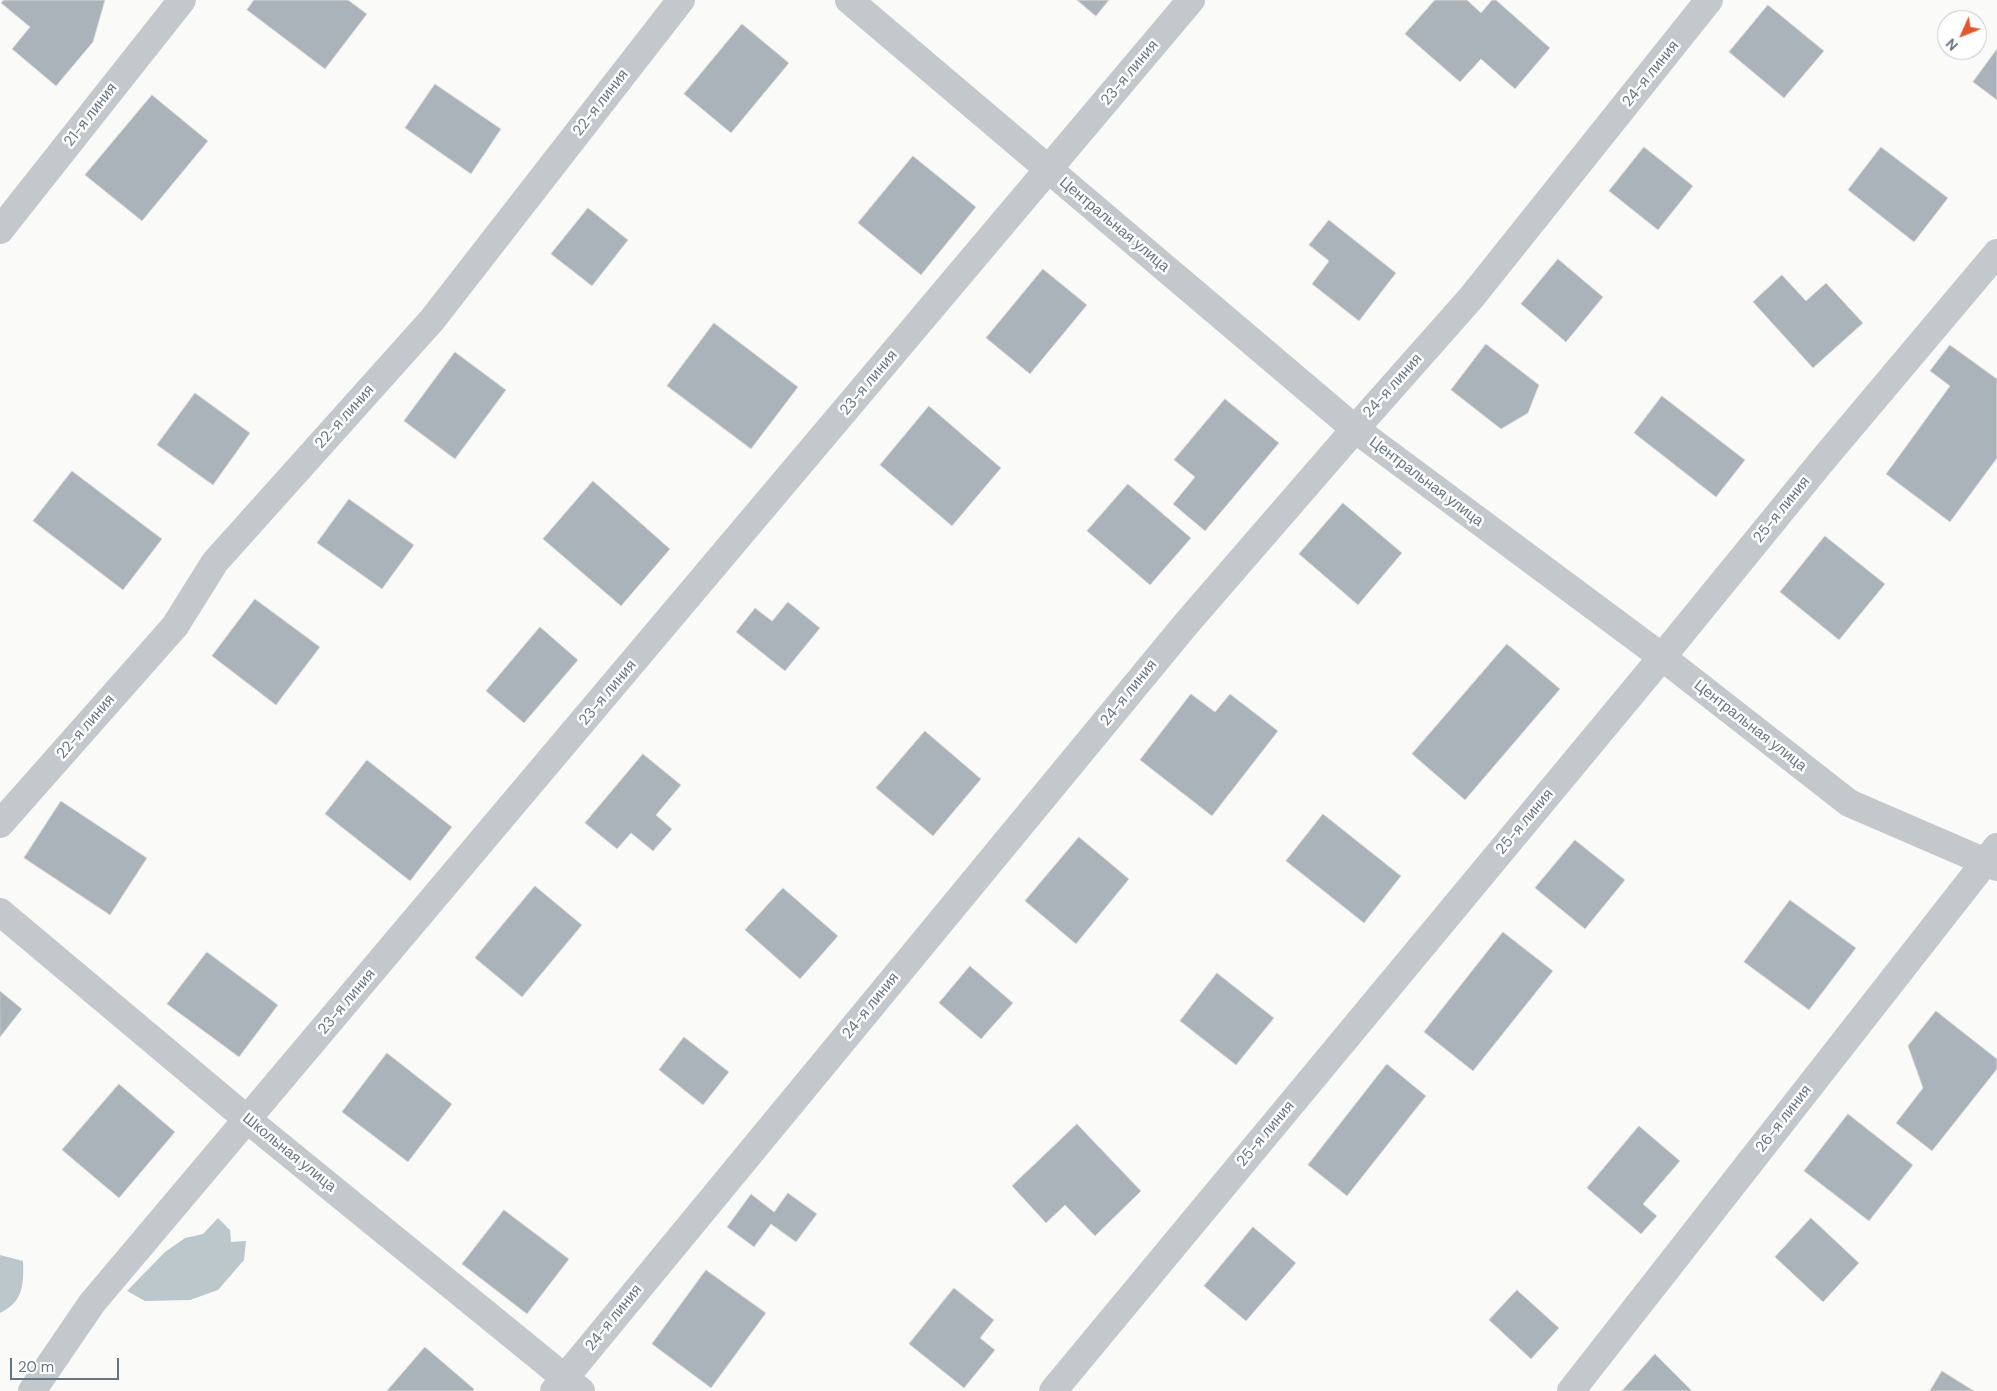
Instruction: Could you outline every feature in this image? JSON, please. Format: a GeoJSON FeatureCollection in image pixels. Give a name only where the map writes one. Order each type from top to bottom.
{"type":"FeatureCollection","features":[{"type":"Feature","properties":{"kind":"street","name":"21-я линия"},"geometry":{"type":"LineString","coordinates":[[0,230],[182,0]]}},
{"type":"Feature","properties":{"kind":"street","name":"22-я линия"},"geometry":{"type":"LineString","coordinates":[[0,824],[174,626],[215,562],[432,320],[681,0]]}},
{"type":"Feature","properties":{"kind":"street","name":"Центральная улица"},"geometry":{"type":"LineString","coordinates":[[849,0],[1355,429],[1662,658],[1849,803],[1992,859]]}},
{"type":"Feature","properties":{"kind":"street","name":"23-я линия"},"geometry":{"type":"LineString","coordinates":[[32,1391],[92,1302],[248,1120],[1191,0]]}},
{"type":"Feature","properties":{"kind":"street","name":"24-я линия"},"geometry":{"type":"LineString","coordinates":[[567,1386],[1186,624],[1471,298],[1709,0]]}},
{"type":"Feature","properties":{"kind":"street","name":"25-я линия"},"geometry":{"type":"LineString","coordinates":[[1053,1391],[1662,658],[1821,462],[1997,253]]}},
{"type":"Feature","properties":{"kind":"street","name":"26-я линия"},"geometry":{"type":"LineString","coordinates":[[1571,1391],[1992,859]]}},
{"type":"Feature","properties":{"kind":"street","name":"Школьная улица"},"geometry":{"type":"LineString","coordinates":[[0,912],[567,1386]]}},
{"type":"Feature","properties":{"kind":"shaded area"},"geometry":{"type":"Polygon","coordinates":[[[218,1218],[230,1230],[231,1242],[246,1241],[244,1260],[218,1290],[190,1300],[145,1301],[127,1291],[165,1252],[185,1238],[203,1234],[218,1218]]]}},
{"type":"Feature","properties":{"kind":"shaded area"},"geometry":{"type":"Polygon","coordinates":[[[0,1255],[23,1261],[23,1270],[22,1285],[18,1298],[8,1309],[0,1313],[0,1255]]]}},
{"type":"Feature","properties":{"kind":"building"},"geometry":{"type":"Polygon","coordinates":[[[4,0],[105,0],[93,42],[56,86],[12,49],[30,27],[1,3],[4,0]]]}},
{"type":"Feature","properties":{"kind":"building"},"geometry":{"type":"Polygon","coordinates":[[[254,0],[348,0],[367,14],[325,69],[247,10],[254,0]]]}},
{"type":"Feature","properties":{"kind":"building"},"geometry":{"type":"Polygon","coordinates":[[[1077,0],[1109,0],[1096,16],[1077,0]]]}},
{"type":"Feature","properties":{"kind":"building"},"geometry":{"type":"Polygon","coordinates":[[[1435,0],[1467,0],[1481,13],[1492,0],[1496,0],[1550,48],[1515,89],[1481,59],[1460,82],[1405,34],[1435,0]]]}},
{"type":"Feature","properties":{"kind":"building"},"geometry":{"type":"Polygon","coordinates":[[[1768,5],[1824,51],[1784,98],[1729,52],[1768,5]]]}},
{"type":"Feature","properties":{"kind":"building"},"geometry":{"type":"Polygon","coordinates":[[[742,24],[789,63],[731,133],[684,94],[742,24]]]}},
{"type":"Feature","properties":{"kind":"building"},"geometry":{"type":"Polygon","coordinates":[[[1997,49],[1997,100],[1973,82],[1997,49]]]}},
{"type":"Feature","properties":{"kind":"building"},"geometry":{"type":"Polygon","coordinates":[[[435,84],[501,129],[471,174],[405,128],[435,84]]]}},
{"type":"Feature","properties":{"kind":"building"},"geometry":{"type":"Polygon","coordinates":[[[152,95],[208,141],[142,221],[85,175],[152,95]]]}},
{"type":"Feature","properties":{"kind":"building"},"geometry":{"type":"Polygon","coordinates":[[[1644,147],[1693,186],[1658,230],[1609,191],[1644,147]]]}},
{"type":"Feature","properties":{"kind":"building"},"geometry":{"type":"Polygon","coordinates":[[[1881,147],[1948,198],[1914,242],[1848,190],[1881,147]]]}},
{"type":"Feature","properties":{"kind":"building"},"geometry":{"type":"Polygon","coordinates":[[[913,156],[976,207],[921,275],[858,223],[913,156]]]}},
{"type":"Feature","properties":{"kind":"building"},"geometry":{"type":"Polygon","coordinates":[[[588,208],[628,240],[592,286],[551,254],[588,208]]]}},
{"type":"Feature","properties":{"kind":"building"},"geometry":{"type":"Polygon","coordinates":[[[1329,220],[1396,273],[1359,321],[1312,284],[1329,261],[1309,245],[1329,220]]]}},
{"type":"Feature","properties":{"kind":"building"},"geometry":{"type":"Polygon","coordinates":[[[1558,259],[1603,297],[1566,342],[1521,304],[1558,259]]]}},
{"type":"Feature","properties":{"kind":"building"},"geometry":{"type":"Polygon","coordinates":[[[1043,269],[1087,305],[1030,374],[986,338],[1043,269]]]}},
{"type":"Feature","properties":{"kind":"building"},"geometry":{"type":"Polygon","coordinates":[[[1782,275],[1806,301],[1826,283],[1863,323],[1813,368],[1753,302],[1782,275]]]}},
{"type":"Feature","properties":{"kind":"building"},"geometry":{"type":"Polygon","coordinates":[[[714,323],[798,387],[751,449],[667,386],[714,323]]]}},
{"type":"Feature","properties":{"kind":"building"},"geometry":{"type":"Polygon","coordinates":[[[1486,344],[1539,385],[1528,413],[1501,429],[1451,390],[1486,344]]]}},
{"type":"Feature","properties":{"kind":"building"},"geometry":{"type":"Polygon","coordinates":[[[1950,345],[1997,379],[1997,458],[1950,522],[1886,474],[1950,386],[1930,371],[1950,345]]]}},
{"type":"Feature","properties":{"kind":"building"},"geometry":{"type":"Polygon","coordinates":[[[455,352],[506,390],[455,459],[404,421],[455,352]]]}},
{"type":"Feature","properties":{"kind":"building"},"geometry":{"type":"Polygon","coordinates":[[[195,393],[250,433],[213,485],[157,445],[195,393]]]}},
{"type":"Feature","properties":{"kind":"building"},"geometry":{"type":"Polygon","coordinates":[[[1662,396],[1745,460],[1716,497],[1634,433],[1662,396]]]}},
{"type":"Feature","properties":{"kind":"building"},"geometry":{"type":"Polygon","coordinates":[[[1225,399],[1279,443],[1205,531],[1173,504],[1195,477],[1174,460],[1225,399]]]}},
{"type":"Feature","properties":{"kind":"building"},"geometry":{"type":"Polygon","coordinates":[[[929,406],[1001,468],[952,526],[880,465],[929,406]]]}},
{"type":"Feature","properties":{"kind":"building"},"geometry":{"type":"Polygon","coordinates":[[[72,471],[162,539],[123,590],[33,521],[72,471]]]}},
{"type":"Feature","properties":{"kind":"building"},"geometry":{"type":"Polygon","coordinates":[[[593,481],[670,549],[621,606],[543,539],[593,481]]]}},
{"type":"Feature","properties":{"kind":"building"},"geometry":{"type":"Polygon","coordinates":[[[1128,484],[1191,538],[1150,585],[1087,531],[1128,484]]]}},
{"type":"Feature","properties":{"kind":"building"},"geometry":{"type":"Polygon","coordinates":[[[349,499],[414,545],[382,589],[317,543],[349,499]]]}},
{"type":"Feature","properties":{"kind":"building"},"geometry":{"type":"Polygon","coordinates":[[[1343,503],[1402,553],[1358,605],[1299,554],[1343,503]]]}},
{"type":"Feature","properties":{"kind":"building"},"geometry":{"type":"Polygon","coordinates":[[[1825,536],[1885,584],[1839,640],[1780,592],[1825,536]]]}},
{"type":"Feature","properties":{"kind":"building"},"geometry":{"type":"Polygon","coordinates":[[[255,599],[320,647],[276,705],[212,656],[255,599]]]}},
{"type":"Feature","properties":{"kind":"building"},"geometry":{"type":"Polygon","coordinates":[[[788,602],[820,628],[785,671],[736,632],[755,608],[772,621],[788,602]]]}},
{"type":"Feature","properties":{"kind":"building"},"geometry":{"type":"Polygon","coordinates":[[[540,627],[578,660],[524,723],[486,691],[540,627]]]}},
{"type":"Feature","properties":{"kind":"building"},"geometry":{"type":"Polygon","coordinates":[[[1507,644],[1560,689],[1465,800],[1412,754],[1507,644]]]}},
{"type":"Feature","properties":{"kind":"building"},"geometry":{"type":"Polygon","coordinates":[[[1191,694],[1215,712],[1230,694],[1278,731],[1212,816],[1140,760],[1191,694]]]}},
{"type":"Feature","properties":{"kind":"building"},"geometry":{"type":"Polygon","coordinates":[[[925,731],[981,779],[933,836],[876,788],[925,731]]]}},
{"type":"Feature","properties":{"kind":"building"},"geometry":{"type":"Polygon","coordinates":[[[643,754],[681,785],[656,815],[672,829],[653,851],[631,833],[617,849],[585,823],[643,754]]]}},
{"type":"Feature","properties":{"kind":"building"},"geometry":{"type":"Polygon","coordinates":[[[367,760],[452,827],[410,881],[325,814],[367,760]]]}},
{"type":"Feature","properties":{"kind":"building"},"geometry":{"type":"Polygon","coordinates":[[[61,801],[147,858],[110,915],[24,858],[61,801]]]}},
{"type":"Feature","properties":{"kind":"building"},"geometry":{"type":"Polygon","coordinates":[[[1323,814],[1401,876],[1364,923],[1286,861],[1323,814]]]}},
{"type":"Feature","properties":{"kind":"building"},"geometry":{"type":"Polygon","coordinates":[[[1079,837],[1129,879],[1076,944],[1025,901],[1079,837]]]}},
{"type":"Feature","properties":{"kind":"building"},"geometry":{"type":"Polygon","coordinates":[[[1575,840],[1625,880],[1585,929],[1535,888],[1575,840]]]}},
{"type":"Feature","properties":{"kind":"building"},"geometry":{"type":"Polygon","coordinates":[[[535,886],[582,925],[522,997],[475,958],[535,886]]]}},
{"type":"Feature","properties":{"kind":"building"},"geometry":{"type":"Polygon","coordinates":[[[783,888],[838,936],[800,979],[745,930],[783,888]]]}},
{"type":"Feature","properties":{"kind":"building"},"geometry":{"type":"Polygon","coordinates":[[[1790,900],[1856,948],[1809,1010],[1744,962],[1790,900]]]}},
{"type":"Feature","properties":{"kind":"building"},"geometry":{"type":"Polygon","coordinates":[[[1503,932],[1553,971],[1473,1071],[1424,1032],[1503,932]]]}},
{"type":"Feature","properties":{"kind":"building"},"geometry":{"type":"Polygon","coordinates":[[[207,952],[278,1005],[239,1057],[167,1004],[207,952]]]}},
{"type":"Feature","properties":{"kind":"building"},"geometry":{"type":"Polygon","coordinates":[[[970,966],[1013,1003],[981,1039],[939,1003],[970,966]]]}},
{"type":"Feature","properties":{"kind":"building"},"geometry":{"type":"Polygon","coordinates":[[[1217,973],[1274,1018],[1236,1065],[1180,1021],[1217,973]]]}},
{"type":"Feature","properties":{"kind":"building"},"geometry":{"type":"Polygon","coordinates":[[[0,991],[22,1009],[0,1037],[0,991]]]}},
{"type":"Feature","properties":{"kind":"building"},"geometry":{"type":"Polygon","coordinates":[[[1936,1011],[1997,1059],[1997,1069],[1932,1151],[1896,1123],[1923,1088],[1908,1046],[1936,1011]]]}},
{"type":"Feature","properties":{"kind":"building"},"geometry":{"type":"Polygon","coordinates":[[[684,1037],[729,1072],[703,1105],[659,1070],[684,1037]]]}},
{"type":"Feature","properties":{"kind":"building"},"geometry":{"type":"Polygon","coordinates":[[[387,1053],[452,1104],[408,1162],[342,1112],[387,1053]]]}},
{"type":"Feature","properties":{"kind":"building"},"geometry":{"type":"Polygon","coordinates":[[[1387,1064],[1426,1096],[1347,1196],[1308,1165],[1387,1064]]]}},
{"type":"Feature","properties":{"kind":"building"},"geometry":{"type":"Polygon","coordinates":[[[119,1084],[175,1132],[119,1198],[62,1150],[119,1084]]]}},
{"type":"Feature","properties":{"kind":"building"},"geometry":{"type":"Polygon","coordinates":[[[1848,1114],[1913,1165],[1869,1221],[1804,1171],[1848,1114]]]}},
{"type":"Feature","properties":{"kind":"building"},"geometry":{"type":"Polygon","coordinates":[[[1077,1124],[1141,1191],[1095,1236],[1065,1205],[1046,1223],[1012,1186],[1077,1124]]]}},
{"type":"Feature","properties":{"kind":"building"},"geometry":{"type":"Polygon","coordinates":[[[1639,1126],[1680,1161],[1643,1204],[1657,1216],[1641,1234],[1587,1188],[1639,1126]]]}},
{"type":"Feature","properties":{"kind":"building"},"geometry":{"type":"Polygon","coordinates":[[[788,1193],[817,1214],[796,1242],[771,1224],[754,1247],[727,1227],[751,1194],[774,1212],[788,1193]]]}},
{"type":"Feature","properties":{"kind":"building"},"geometry":{"type":"Polygon","coordinates":[[[504,1210],[569,1259],[527,1314],[462,1264],[504,1210]]]}},
{"type":"Feature","properties":{"kind":"building"},"geometry":{"type":"Polygon","coordinates":[[[1811,1218],[1859,1263],[1823,1302],[1775,1257],[1811,1218]]]}},
{"type":"Feature","properties":{"kind":"building"},"geometry":{"type":"Polygon","coordinates":[[[1253,1227],[1296,1263],[1246,1321],[1204,1286],[1253,1227]]]}},
{"type":"Feature","properties":{"kind":"building"},"geometry":{"type":"Polygon","coordinates":[[[706,1270],[766,1313],[711,1388],[652,1344],[706,1270]]]}},
{"type":"Feature","properties":{"kind":"building"},"geometry":{"type":"Polygon","coordinates":[[[954,1288],[994,1320],[980,1338],[995,1350],[964,1388],[909,1344],[954,1288]]]}},
{"type":"Feature","properties":{"kind":"building"},"geometry":{"type":"Polygon","coordinates":[[[1517,1290],[1559,1328],[1531,1359],[1489,1320],[1517,1290]]]}},
{"type":"Feature","properties":{"kind":"building"},"geometry":{"type":"Polygon","coordinates":[[[425,1347],[474,1389],[473,1391],[387,1391],[425,1347]]]}},
{"type":"Feature","properties":{"kind":"building"},"geometry":{"type":"Polygon","coordinates":[[[1655,1354],[1692,1391],[1622,1391],[1655,1354]]]}},
{"type":"Feature","properties":{"kind":"building"},"geometry":{"type":"Polygon","coordinates":[[[1942,1371],[1974,1391],[1930,1391],[1942,1371]]]}}]}
